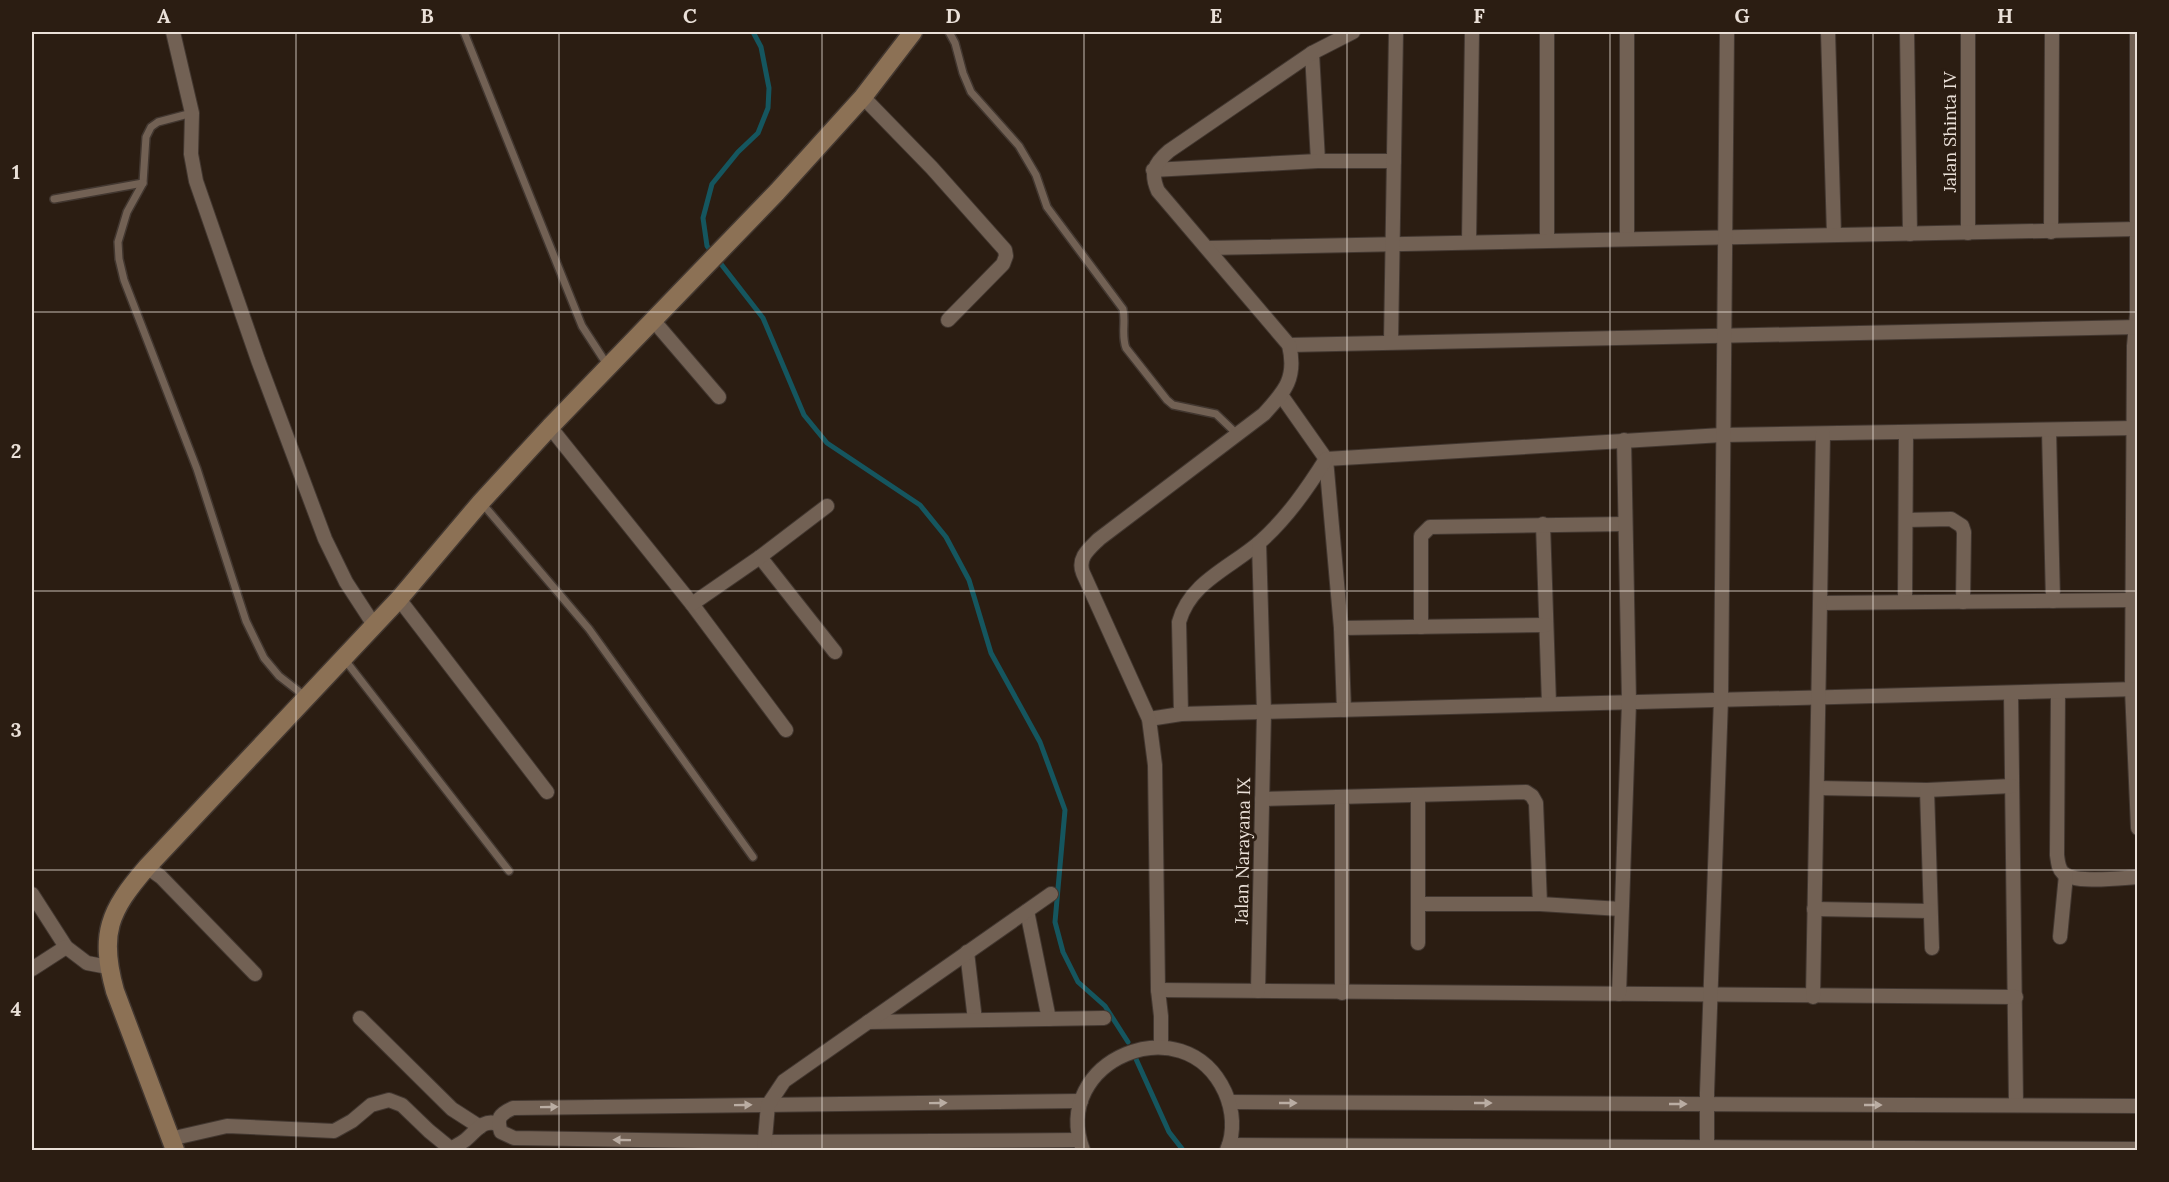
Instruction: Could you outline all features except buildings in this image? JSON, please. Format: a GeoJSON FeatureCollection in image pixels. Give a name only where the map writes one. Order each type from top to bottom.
{"type":"FeatureCollection","features":[{"type":"Feature","properties":{"kind":"street"},"geometry":{"type":"LineString","coordinates":[[173,32],[192,113],[191,154],[196,181],[258,360],[325,539],[346,582],[374,625]]}},
{"type":"Feature","properties":{"kind":"street"},"geometry":{"type":"LineString","coordinates":[[498,1124],[489,1122],[464,1142],[451,1149],[402,1105],[389,1100],[371,1105],[352,1121],[334,1131],[226,1126],[173,1144],[108,967],[107,939],[111,919],[118,903],[147,867],[399,599],[481,502],[550,427],[723,248],[863,97],[913,32]]}},
{"type":"Feature","properties":{"kind":"street"},"geometry":{"type":"LineString","coordinates":[[1161,1047],[1155,765],[1149,719],[1083,573],[1081,561],[1088,549],[1099,538],[1264,414],[1281,395],[1291,379],[1292,368],[1289,345],[1158,191],[1153,179],[1153,170],[1160,159],[1169,152],[1312,53],[1353,32]]}},
{"type":"Feature","properties":{"kind":"street"},"geometry":{"type":"LineString","coordinates":[[1391,342],[1396,32]]}},
{"type":"Feature","properties":{"kind":"street"},"geometry":{"type":"LineString","coordinates":[[1469,242],[1472,32]]}},
{"type":"Feature","properties":{"kind":"street"},"geometry":{"type":"LineString","coordinates":[[1547,32],[1547,240]]}},
{"type":"Feature","properties":{"kind":"street"},"geometry":{"type":"LineString","coordinates":[[1627,32],[1627,238]]}},
{"type":"Feature","properties":{"kind":"street"},"geometry":{"type":"LineString","coordinates":[[1707,1147],[1721,699],[1727,32]]}},
{"type":"Feature","properties":{"kind":"street"},"geometry":{"type":"LineString","coordinates":[[1828,32],[1834,235]]}},
{"type":"Feature","properties":{"kind":"street"},"geometry":{"type":"LineString","coordinates":[[1906,32],[1911,234]]}},
{"type":"Feature","properties":{"kind":"street","name":"Jalan Shinta IV"},"geometry":{"type":"LineString","coordinates":[[1968,32],[1968,233]]}},
{"type":"Feature","properties":{"kind":"street"},"geometry":{"type":"LineString","coordinates":[[2051,232],[2052,32]]}},
{"type":"Feature","properties":{"kind":"street"},"geometry":{"type":"LineString","coordinates":[[2137,32],[2137,327],[2134,346],[2133,600],[2138,828]]}},
{"type":"Feature","properties":{"kind":"street"},"geometry":{"type":"LineString","coordinates":[[1312,53],[1318,161]]}},
{"type":"Feature","properties":{"kind":"street"},"geometry":{"type":"LineString","coordinates":[[863,97],[932,168],[1005,250],[1006,256],[1003,264],[948,320]]}},
{"type":"Feature","properties":{"kind":"street"},"geometry":{"type":"LineString","coordinates":[[1153,170],[1318,161],[1394,161]]}},
{"type":"Feature","properties":{"kind":"street"},"geometry":{"type":"LineString","coordinates":[[1207,248],[1627,238],[2136,230]]}},
{"type":"Feature","properties":{"kind":"street"},"geometry":{"type":"LineString","coordinates":[[652,320],[719,397]]}},
{"type":"Feature","properties":{"kind":"street"},"geometry":{"type":"LineString","coordinates":[[1289,345],[2137,327]]}},
{"type":"Feature","properties":{"kind":"street"},"geometry":{"type":"LineString","coordinates":[[1281,395],[1326,459],[1341,628],[1344,710]]}},
{"type":"Feature","properties":{"kind":"street"},"geometry":{"type":"LineString","coordinates":[[550,427],[692,604],[786,730]]}},
{"type":"Feature","properties":{"kind":"street"},"geometry":{"type":"LineString","coordinates":[[1326,459],[1722,435],[2134,428]]}},
{"type":"Feature","properties":{"kind":"street"},"geometry":{"type":"LineString","coordinates":[[2049,430],[2053,601]]}},
{"type":"Feature","properties":{"kind":"street"},"geometry":{"type":"LineString","coordinates":[[1905,602],[1906,433]]}},
{"type":"Feature","properties":{"kind":"street"},"geometry":{"type":"LineString","coordinates":[[1813,997],[1823,434]]}},
{"type":"Feature","properties":{"kind":"street"},"geometry":{"type":"LineString","coordinates":[[1618,994],[1629,702],[1624,440]]}},
{"type":"Feature","properties":{"kind":"street"},"geometry":{"type":"LineString","coordinates":[[1181,714],[1179,622],[1190,596],[1259,543],[1292,509],[1326,459]]}},
{"type":"Feature","properties":{"kind":"street"},"geometry":{"type":"LineString","coordinates":[[692,604],[760,557],[827,506]]}},
{"type":"Feature","properties":{"kind":"street"},"geometry":{"type":"LineString","coordinates":[[1906,520],[1952,519],[1962,526],[1964,532],[1963,602]]}},
{"type":"Feature","properties":{"kind":"street"},"geometry":{"type":"LineString","coordinates":[[1543,524],[1549,704]]}},
{"type":"Feature","properties":{"kind":"street"},"geometry":{"type":"LineString","coordinates":[[1421,627],[1420,544],[1421,536],[1426,529],[1436,526],[1625,524]]}},
{"type":"Feature","properties":{"kind":"street","name":"Jalan Narayana IX"},"geometry":{"type":"LineString","coordinates":[[1258,991],[1264,712],[1259,543]]}},
{"type":"Feature","properties":{"kind":"street"},"geometry":{"type":"LineString","coordinates":[[760,557],[836,652]]}},
{"type":"Feature","properties":{"kind":"street"},"geometry":{"type":"LineString","coordinates":[[399,599],[548,792]]}},
{"type":"Feature","properties":{"kind":"street"},"geometry":{"type":"LineString","coordinates":[[1820,603],[2133,600]]}},
{"type":"Feature","properties":{"kind":"street"},"geometry":{"type":"LineString","coordinates":[[1341,628],[1546,625]]}},
{"type":"Feature","properties":{"kind":"street"},"geometry":{"type":"LineString","coordinates":[[1149,719],[1181,714],[2135,689]]}},
{"type":"Feature","properties":{"kind":"street"},"geometry":{"type":"LineString","coordinates":[[2058,692],[2057,855],[2059,868],[2066,875],[2090,879],[2138,877]]}},
{"type":"Feature","properties":{"kind":"street"},"geometry":{"type":"LineString","coordinates":[[2011,693],[2016,1105]]}},
{"type":"Feature","properties":{"kind":"street"},"geometry":{"type":"LineString","coordinates":[[1817,788],[1927,790],[2012,786]]}},
{"type":"Feature","properties":{"kind":"street"},"geometry":{"type":"LineString","coordinates":[[1927,790],[1932,948]]}},
{"type":"Feature","properties":{"kind":"street"},"geometry":{"type":"LineString","coordinates":[[1262,799],[1526,792],[1536,803],[1540,904]]}},
{"type":"Feature","properties":{"kind":"street"},"geometry":{"type":"LineString","coordinates":[[1418,795],[1418,943]]}},
{"type":"Feature","properties":{"kind":"street"},"geometry":{"type":"LineString","coordinates":[[1342,797],[1342,993]]}},
{"type":"Feature","properties":{"kind":"street"},"geometry":{"type":"LineString","coordinates":[[147,867],[161,877],[255,974]]}},
{"type":"Feature","properties":{"kind":"street"},"geometry":{"type":"LineString","coordinates":[[2060,937],[2066,875]]}},
{"type":"Feature","properties":{"kind":"street"},"geometry":{"type":"LineString","coordinates":[[32,894],[66,947],[87,963],[108,967]]}},
{"type":"Feature","properties":{"kind":"street"},"geometry":{"type":"LineString","coordinates":[[764,1146],[768,1105],[784,1081],[1051,894]]}},
{"type":"Feature","properties":{"kind":"street"},"geometry":{"type":"LineString","coordinates":[[1418,904],[1540,904],[1621,909]]}},
{"type":"Feature","properties":{"kind":"street"},"geometry":{"type":"LineString","coordinates":[[1814,909],[1930,911]]}},
{"type":"Feature","properties":{"kind":"street"},"geometry":{"type":"LineString","coordinates":[[1027,911],[1048,1019]]}},
{"type":"Feature","properties":{"kind":"street"},"geometry":{"type":"LineString","coordinates":[[32,969],[66,947]]}},
{"type":"Feature","properties":{"kind":"street"},"geometry":{"type":"LineString","coordinates":[[967,952],[975,1020]]}},
{"type":"Feature","properties":{"kind":"street"},"geometry":{"type":"LineString","coordinates":[[1158,990],[2016,997]]}},
{"type":"Feature","properties":{"kind":"street"},"geometry":{"type":"LineString","coordinates":[[360,1018],[452,1109],[480,1127]]}},
{"type":"Feature","properties":{"kind":"street"},"geometry":{"type":"LineString","coordinates":[[868,1022],[1104,1018]]}},
{"type":"Feature","properties":{"kind":"street"},"geometry":{"type":"LineString","coordinates":[[1081,1101],[513,1108],[504,1112],[498,1124],[501,1132],[514,1138],[764,1146],[1081,1145],[1078,1120],[1081,1101],[1093,1078],[1112,1060],[1135,1049],[1161,1047],[1184,1052],[1204,1064],[1220,1081],[1229,1102],[1232,1124],[1228,1148],[2138,1149]]}},
{"type":"Feature","properties":{"kind":"street"},"geometry":{"type":"LineString","coordinates":[[1229,1102],[2138,1106]]}},
{"type":"Feature","properties":{"kind":"lane"},"geometry":{"type":"LineString","coordinates":[[464,32],[582,326],[608,366]]}},
{"type":"Feature","properties":{"kind":"lane"},"geometry":{"type":"LineString","coordinates":[[949,32],[971,92],[1025,155],[1036,175],[1047,207],[1123,309],[1125,317],[1123,340],[1126,348],[1173,405],[1216,414],[1238,435]]}},
{"type":"Feature","properties":{"kind":"lane"},"geometry":{"type":"LineString","coordinates":[[192,113],[158,122],[146,137],[143,183],[125,218],[118,242],[119,259],[124,280],[197,470],[246,621],[264,658],[279,676],[306,697]]}},
{"type":"Feature","properties":{"kind":"lane"},"geometry":{"type":"LineString","coordinates":[[54,199],[143,183]]}},
{"type":"Feature","properties":{"kind":"lane"},"geometry":{"type":"LineString","coordinates":[[481,502],[589,629],[753,857]]}},
{"type":"Feature","properties":{"kind":"lane"},"geometry":{"type":"LineString","coordinates":[[342,658],[509,871]]}},
{"type":"Feature","properties":{"kind":"waterway"},"geometry":{"type":"LineString","coordinates":[[753,32],[761,47],[769,88],[768,108],[758,133],[738,152],[712,184],[703,218],[707,246],[763,318],[804,415],[827,443],[920,505],[946,537],[969,580],[991,653],[1040,742],[1065,810],[1055,922],[1063,952],[1078,982],[1105,1006],[1128,1042]]}},
{"type":"Feature","properties":{"kind":"waterway"},"geometry":{"type":"LineString","coordinates":[[1136,1059],[1169,1132],[1183,1150]]}}]}
